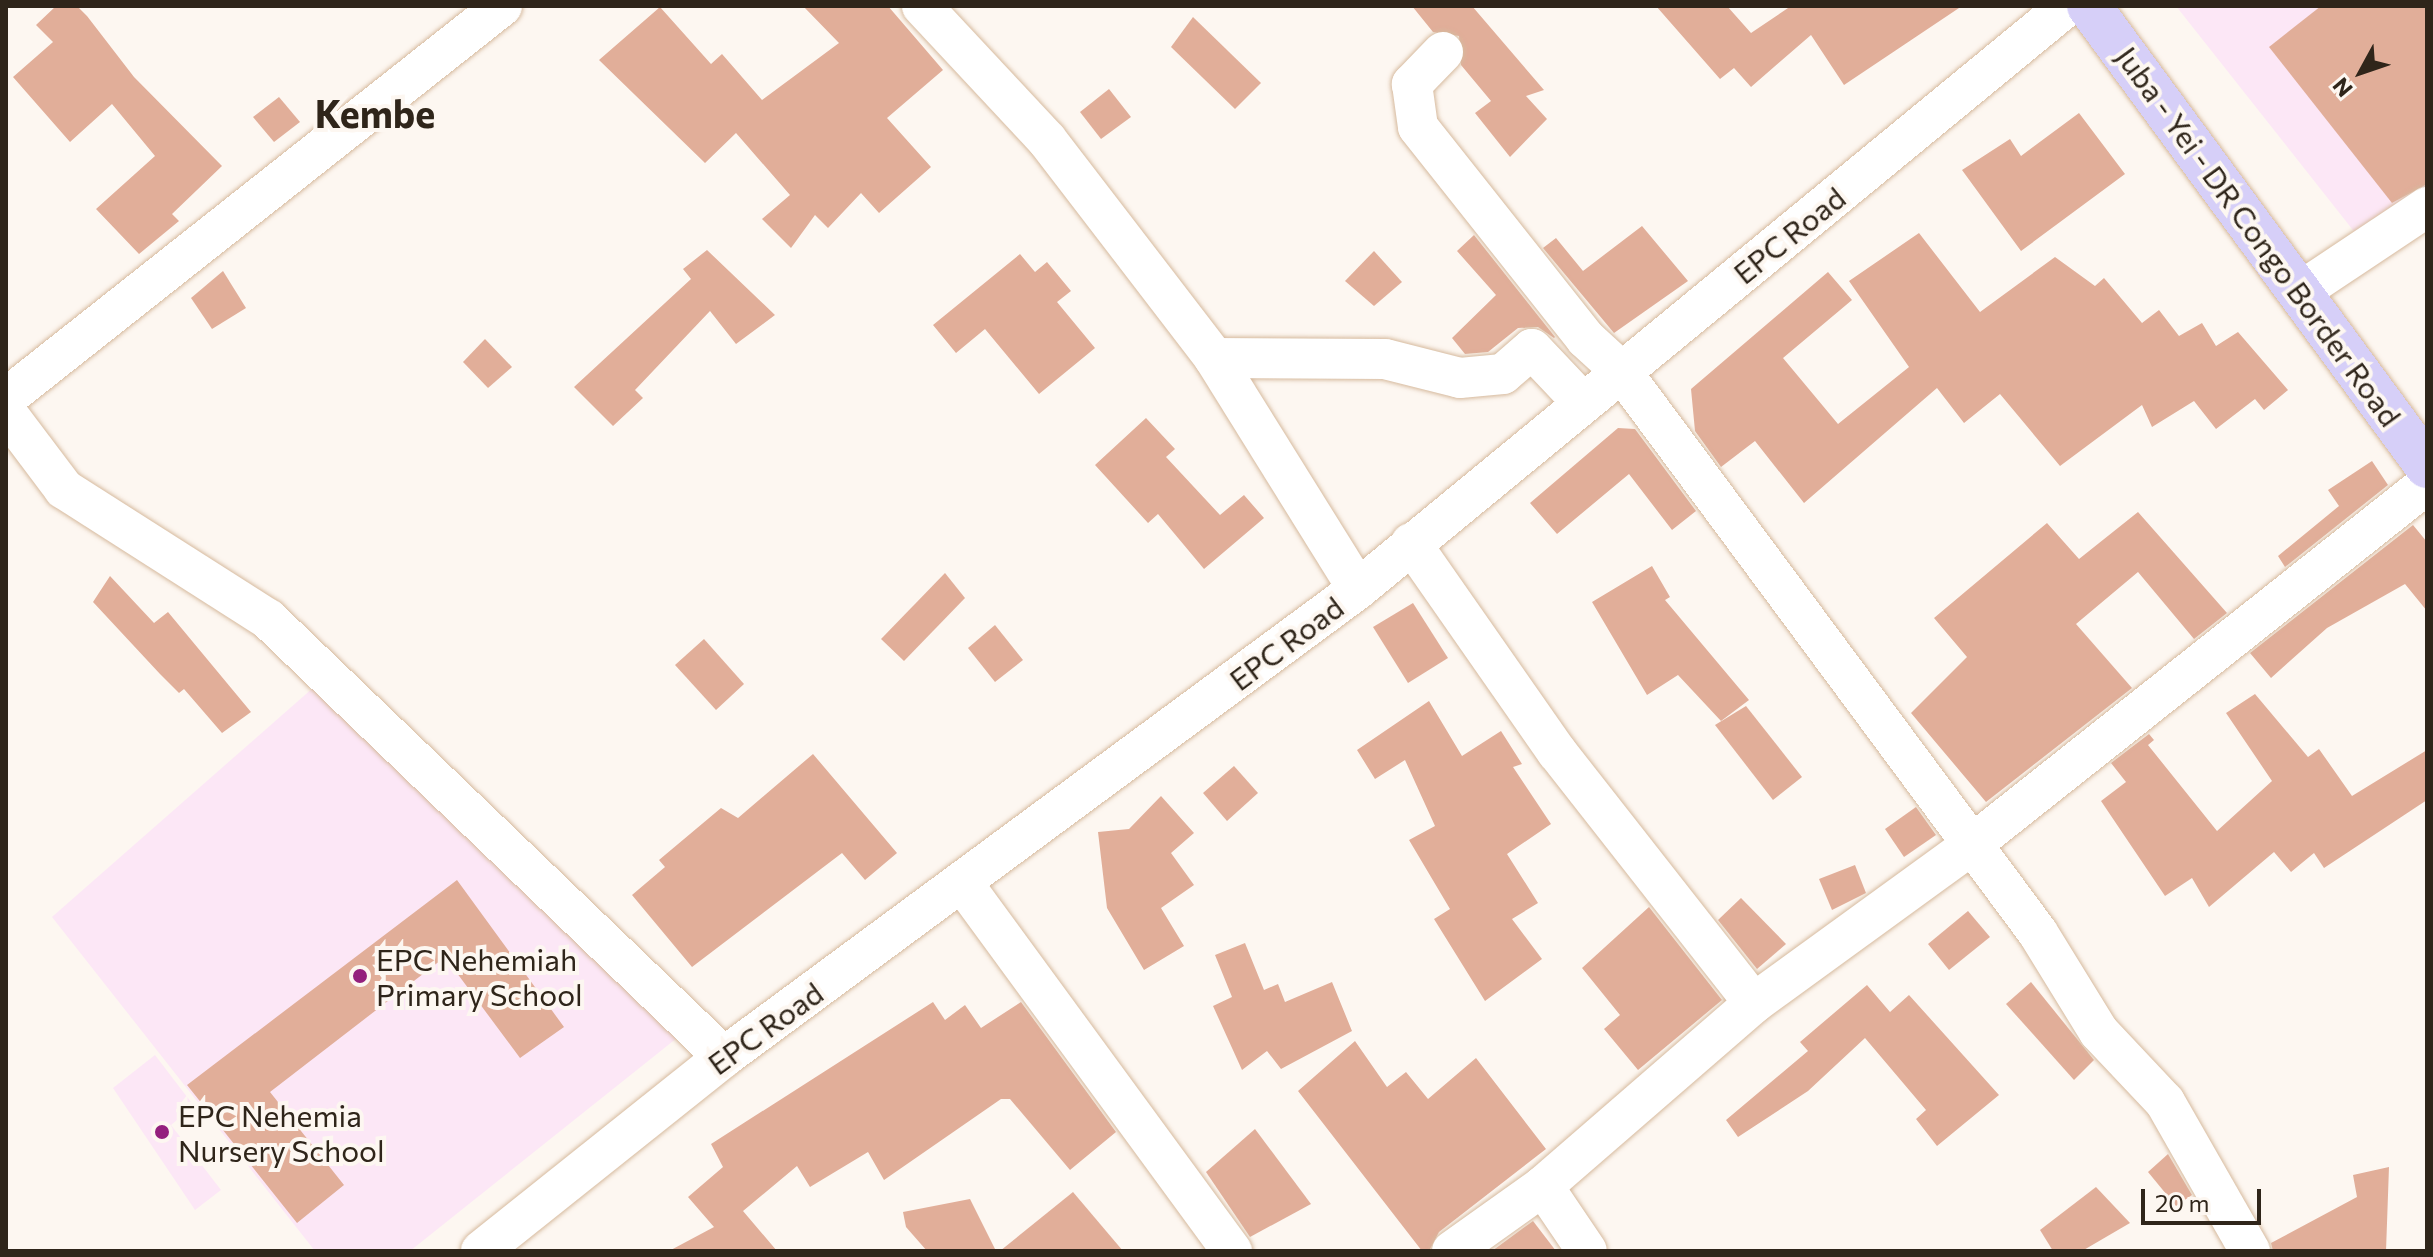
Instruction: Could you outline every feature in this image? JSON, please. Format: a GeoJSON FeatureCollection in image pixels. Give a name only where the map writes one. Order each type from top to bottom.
{"type":"FeatureCollection","features":[{"type":"Feature","properties":{"kind":"main road","name":"Juba - Yei - DR Congo Border Road"},"geometry":{"type":"LineString","coordinates":[[2089,6],[2304,289],[2427,466]]}},
{"type":"Feature","properties":{"kind":"street"},"geometry":{"type":"LineString","coordinates":[[6,398],[502,6]]}},
{"type":"Feature","properties":{"kind":"street"},"geometry":{"type":"LineString","coordinates":[[922,6],[1047,140],[1214,358],[1358,589]]}},
{"type":"Feature","properties":{"kind":"street","name":"EPC Road"},"geometry":{"type":"LineString","coordinates":[[481,1251],[724,1057],[964,885],[1358,589],[2067,6]]}},
{"type":"Feature","properties":{"kind":"street"},"geometry":{"type":"LineString","coordinates":[[1443,52],[1412,84],[1418,127],[1586,339],[1622,372],[1970,846],[2038,933],[2099,1032],[2165,1102],[2250,1251]]}},
{"type":"Feature","properties":{"kind":"street"},"geometry":{"type":"LineString","coordinates":[[2304,289],[2427,207]]}},
{"type":"Feature","properties":{"kind":"street"},"geometry":{"type":"LineString","coordinates":[[1214,358],[1385,359],[1460,378],[1503,374],[1532,349],[1583,403]]}},
{"type":"Feature","properties":{"kind":"street"},"geometry":{"type":"LineString","coordinates":[[6,412],[64,489],[268,619],[724,1057]]}},
{"type":"Feature","properties":{"kind":"street"},"geometry":{"type":"LineString","coordinates":[[1452,1251],[1543,1186],[1754,1003],[1970,846],[2427,484]]}},
{"type":"Feature","properties":{"kind":"street"},"geometry":{"type":"LineString","coordinates":[[1411,543],[1557,752],[1754,1003]]}},
{"type":"Feature","properties":{"kind":"street"},"geometry":{"type":"LineString","coordinates":[[964,885],[1232,1251]]}},
{"type":"Feature","properties":{"kind":"street"},"geometry":{"type":"LineString","coordinates":[[1543,1186],[1587,1251]]}},
{"type":"Feature","properties":{"kind":"shaded area"},"geometry":{"type":"Polygon","coordinates":[[[2176,6],[2427,6],[2427,194],[2360,239],[2176,6]]]}},
{"type":"Feature","properties":{"kind":"shaded area","name":"EPC Nehemiah Primary School"},"geometry":{"type":"Polygon","coordinates":[[[322,680],[682,1034],[410,1251],[315,1251],[52,917],[322,680]]]}},
{"type":"Feature","properties":{"kind":"shaded area","name":"EPC Nehemia Nursery School"},"geometry":{"type":"Polygon","coordinates":[[[155,1055],[194,1106],[171,1125],[221,1190],[195,1210],[113,1088],[155,1055]]]}},
{"type":"Feature","properties":{"kind":"building"},"geometry":{"type":"Polygon","coordinates":[[[56,6],[77,6],[134,77],[222,166],[172,214],[179,221],[139,254],[96,209],[155,156],[112,104],[70,142],[13,77],[53,42],[36,25],[56,6]]]}},
{"type":"Feature","properties":{"kind":"building"},"geometry":{"type":"Polygon","coordinates":[[[803,6],[888,6],[943,70],[887,118],[931,167],[879,213],[861,193],[828,228],[815,215],[791,248],[762,219],[790,195],[736,133],[705,163],[599,60],[660,7],[711,64],[722,54],[762,100],[839,43],[803,6]]]}},
{"type":"Feature","properties":{"kind":"building"},"geometry":{"type":"Polygon","coordinates":[[[1412,6],[1472,6],[1544,90],[1526,96],[1547,119],[1510,157],[1475,113],[1491,101],[1461,65],[1459,36],[1433,32],[1412,6]]]}},
{"type":"Feature","properties":{"kind":"building"},"geometry":{"type":"Polygon","coordinates":[[[1656,6],[1727,6],[1751,33],[1791,6],[1962,6],[1844,85],[1811,35],[1751,87],[1734,68],[1720,79],[1656,6]]]}},
{"type":"Feature","properties":{"kind":"building"},"geometry":{"type":"Polygon","coordinates":[[[2321,6],[2427,6],[2427,184],[2392,203],[2269,47],[2321,6]]]}},
{"type":"Feature","properties":{"kind":"building"},"geometry":{"type":"Polygon","coordinates":[[[1193,17],[1261,83],[1235,109],[1171,47],[1193,17]]]}},
{"type":"Feature","properties":{"kind":"building"},"geometry":{"type":"Polygon","coordinates":[[[1109,89],[1131,117],[1101,139],[1080,112],[1109,89]]]}},
{"type":"Feature","properties":{"kind":"building"},"geometry":{"type":"Polygon","coordinates":[[[279,97],[300,122],[274,142],[253,117],[279,97]]]}},
{"type":"Feature","properties":{"kind":"building"},"geometry":{"type":"Polygon","coordinates":[[[2079,113],[2125,174],[2021,251],[1962,170],[2010,139],[2021,156],[2079,113]]]}},
{"type":"Feature","properties":{"kind":"building"},"geometry":{"type":"Polygon","coordinates":[[[1642,226],[1688,281],[1614,333],[1543,248],[1556,238],[1583,271],[1642,226]]]}},
{"type":"Feature","properties":{"kind":"building"},"geometry":{"type":"Polygon","coordinates":[[[1919,233],[1980,312],[2055,257],[2095,286],[2104,278],[2142,323],[2159,310],[2179,336],[2202,323],[2216,346],[2238,332],[2288,390],[2264,410],[2255,399],[2216,429],[2194,401],[2152,427],[2142,405],[2060,466],[2000,394],[1964,423],[1937,388],[1804,503],[1755,441],[1721,467],[1695,431],[1691,389],[1828,272],[1852,300],[1783,358],[1838,424],[1909,367],[1849,281],[1919,233]]]}},
{"type":"Feature","properties":{"kind":"building"},"geometry":{"type":"Polygon","coordinates":[[[1474,235],[1554,338],[1538,327],[1518,328],[1488,352],[1465,354],[1452,338],[1496,295],[1457,251],[1474,235]]]}},
{"type":"Feature","properties":{"kind":"building"},"geometry":{"type":"Polygon","coordinates":[[[707,250],[775,315],[736,344],[710,311],[635,390],[643,398],[613,426],[574,387],[691,279],[683,269],[707,250]]]}},
{"type":"Feature","properties":{"kind":"building"},"geometry":{"type":"Polygon","coordinates":[[[1374,251],[1402,282],[1374,306],[1345,281],[1374,251]]]}},
{"type":"Feature","properties":{"kind":"building"},"geometry":{"type":"Polygon","coordinates":[[[1020,254],[1035,272],[1047,262],[1071,291],[1057,302],[1095,348],[1039,394],[985,329],[956,353],[933,325],[1020,254]]]}},
{"type":"Feature","properties":{"kind":"building"},"geometry":{"type":"Polygon","coordinates":[[[223,271],[246,308],[212,329],[191,298],[223,271]]]}},
{"type":"Feature","properties":{"kind":"building"},"geometry":{"type":"Polygon","coordinates":[[[485,339],[512,367],[488,388],[463,362],[485,339]]]}},
{"type":"Feature","properties":{"kind":"building"},"geometry":{"type":"Polygon","coordinates":[[[1146,418],[1175,449],[1166,457],[1220,515],[1244,495],[1264,518],[1204,569],[1158,514],[1148,523],[1095,465],[1146,418]]]}},
{"type":"Feature","properties":{"kind":"building"},"geometry":{"type":"Polygon","coordinates":[[[1618,428],[1635,429],[1696,511],[1672,530],[1629,474],[1557,534],[1530,503],[1618,428]]]}},
{"type":"Feature","properties":{"kind":"building"},"geometry":{"type":"Polygon","coordinates":[[[2372,461],[2388,485],[2285,567],[2278,556],[2339,506],[2328,490],[2372,461]]]}},
{"type":"Feature","properties":{"kind":"building"},"geometry":{"type":"Polygon","coordinates":[[[2138,512],[2227,613],[2194,639],[2138,572],[2076,624],[2132,688],[1986,802],[1911,713],[1967,657],[1934,618],[2047,523],[2079,559],[2138,512]]]}},
{"type":"Feature","properties":{"kind":"building"},"geometry":{"type":"Polygon","coordinates":[[[2413,525],[2427,542],[2427,611],[2405,584],[2327,628],[2271,678],[2250,653],[2413,525]]]}},
{"type":"Feature","properties":{"kind":"building"},"geometry":{"type":"Polygon","coordinates":[[[1652,566],[1670,597],[1665,600],[1749,700],[1721,721],[1678,675],[1647,695],[1592,602],[1652,566]]]}},
{"type":"Feature","properties":{"kind":"building"},"geometry":{"type":"Polygon","coordinates":[[[945,573],[965,598],[904,661],[881,639],[945,573]]]}},
{"type":"Feature","properties":{"kind":"building"},"geometry":{"type":"Polygon","coordinates":[[[110,576],[154,623],[168,612],[251,712],[222,733],[184,689],[179,693],[93,602],[110,576]]]}},
{"type":"Feature","properties":{"kind":"building"},"geometry":{"type":"Polygon","coordinates":[[[1413,603],[1448,658],[1408,683],[1373,627],[1413,603]]]}},
{"type":"Feature","properties":{"kind":"building"},"geometry":{"type":"Polygon","coordinates":[[[995,625],[1023,660],[995,682],[968,648],[995,625]]]}},
{"type":"Feature","properties":{"kind":"building"},"geometry":{"type":"Polygon","coordinates":[[[704,639],[744,684],[716,710],[675,665],[704,639]]]}},
{"type":"Feature","properties":{"kind":"building"},"geometry":{"type":"Polygon","coordinates":[[[2255,694],[2308,757],[2319,749],[2352,796],[2427,750],[2427,800],[2324,868],[2314,853],[2291,872],[2274,852],[2209,907],[2192,878],[2165,896],[2101,801],[2126,782],[2111,763],[2149,734],[2154,740],[2148,745],[2217,831],[2272,781],[2226,713],[2255,694]]]}},
{"type":"Feature","properties":{"kind":"building"},"geometry":{"type":"Polygon","coordinates":[[[1429,701],[1462,756],[1501,731],[1522,764],[1513,767],[1551,824],[1507,854],[1538,903],[1512,919],[1542,959],[1485,1001],[1434,919],[1450,909],[1409,840],[1435,826],[1405,760],[1375,779],[1357,750],[1429,701]]]}},
{"type":"Feature","properties":{"kind":"building"},"geometry":{"type":"Polygon","coordinates":[[[1746,706],[1802,777],[1773,800],[1715,725],[1746,706]]]}},
{"type":"Feature","properties":{"kind":"building"},"geometry":{"type":"Polygon","coordinates":[[[813,754],[897,853],[865,880],[842,853],[692,967],[632,895],[665,867],[659,860],[721,808],[738,818],[813,754]]]}},
{"type":"Feature","properties":{"kind":"building"},"geometry":{"type":"Polygon","coordinates":[[[1234,766],[1258,793],[1227,821],[1203,793],[1234,766]]]}},
{"type":"Feature","properties":{"kind":"building"},"geometry":{"type":"Polygon","coordinates":[[[1161,796],[1194,833],[1171,853],[1194,885],[1161,908],[1184,946],[1144,970],[1107,908],[1098,832],[1129,829],[1161,796]]]}},
{"type":"Feature","properties":{"kind":"building"},"geometry":{"type":"Polygon","coordinates":[[[1916,807],[1936,835],[1904,857],[1885,829],[1916,807]]]}},
{"type":"Feature","properties":{"kind":"building"},"geometry":{"type":"Polygon","coordinates":[[[1855,865],[1866,893],[1832,910],[1819,879],[1855,865]]]}},
{"type":"Feature","properties":{"kind":"building"},"geometry":{"type":"Polygon","coordinates":[[[457,880],[564,1027],[520,1058],[445,957],[270,1092],[344,1185],[297,1223],[187,1085],[457,880]]]}},
{"type":"Feature","properties":{"kind":"building"},"geometry":{"type":"Polygon","coordinates":[[[1741,898],[1786,944],[1757,969],[1718,920],[1741,898]]]}},
{"type":"Feature","properties":{"kind":"building"},"geometry":{"type":"Polygon","coordinates":[[[1649,907],[1722,1000],[1638,1070],[1604,1029],[1620,1015],[1582,968],[1649,907]]]}},
{"type":"Feature","properties":{"kind":"building"},"geometry":{"type":"Polygon","coordinates":[[[1968,911],[1990,937],[1949,970],[1928,944],[1968,911]]]}},
{"type":"Feature","properties":{"kind":"building"},"geometry":{"type":"Polygon","coordinates":[[[1245,943],[1264,990],[1278,984],[1285,1002],[1332,982],[1352,1031],[1281,1069],[1267,1051],[1242,1070],[1213,1006],[1232,997],[1215,955],[1245,943]]]}},
{"type":"Feature","properties":{"kind":"building"},"geometry":{"type":"Polygon","coordinates":[[[2031,982],[2094,1060],[2074,1080],[2006,1004],[2031,982]]]}},
{"type":"Feature","properties":{"kind":"building"},"geometry":{"type":"Polygon","coordinates":[[[1867,985],[1890,1012],[1909,995],[1999,1095],[1937,1146],[1916,1119],[1926,1110],[1865,1038],[1808,1091],[1738,1137],[1726,1120],[1808,1051],[1800,1042],[1867,985]]]}},
{"type":"Feature","properties":{"kind":"building"},"geometry":{"type":"Polygon","coordinates":[[[933,1002],[945,1020],[965,1005],[981,1028],[1021,1002],[1116,1132],[1070,1170],[1010,1099],[1001,1099],[884,1180],[868,1152],[810,1187],[797,1166],[743,1211],[777,1251],[669,1251],[714,1227],[688,1197],[723,1167],[711,1144],[933,1002]]]}},
{"type":"Feature","properties":{"kind":"building"},"geometry":{"type":"Polygon","coordinates":[[[1355,1041],[1387,1087],[1406,1072],[1428,1099],[1476,1058],[1546,1149],[1439,1232],[1429,1251],[1422,1251],[1298,1091],[1355,1041]]]}},
{"type":"Feature","properties":{"kind":"building"},"geometry":{"type":"Polygon","coordinates":[[[1255,1129],[1311,1204],[1250,1237],[1206,1172],[1255,1129]]]}},
{"type":"Feature","properties":{"kind":"building"},"geometry":{"type":"Polygon","coordinates":[[[2168,1154],[2192,1195],[2176,1206],[2148,1172],[2168,1154]]]}},
{"type":"Feature","properties":{"kind":"building"},"geometry":{"type":"Polygon","coordinates":[[[2389,1167],[2386,1251],[2273,1251],[2271,1243],[2357,1197],[2353,1175],[2389,1167]]]}},
{"type":"Feature","properties":{"kind":"building"},"geometry":{"type":"Polygon","coordinates":[[[2096,1187],[2130,1223],[2082,1251],[2053,1251],[2040,1230],[2096,1187]]]}},
{"type":"Feature","properties":{"kind":"building"},"geometry":{"type":"Polygon","coordinates":[[[1073,1192],[1123,1251],[1000,1251],[1073,1192]]]}},
{"type":"Feature","properties":{"kind":"building"},"geometry":{"type":"Polygon","coordinates":[[[970,1199],[996,1251],[927,1251],[906,1227],[903,1212],[970,1199]]]}},
{"type":"Feature","properties":{"kind":"building"},"geometry":{"type":"Polygon","coordinates":[[[1533,1221],[1556,1251],[1492,1251],[1533,1221]]]}},
{"type":"Feature","properties":{"kind":"place","name":"EPC Nehemiah Primary School"},"geometry":{"type":"Point","coordinates":[360,976]}},
{"type":"Feature","properties":{"kind":"place","name":"EPC Nehemia Nursery School"},"geometry":{"type":"Point","coordinates":[162,1132]}},
{"type":"Feature","properties":{"kind":"district","name":"Kembe"},"geometry":{"type":"Point","coordinates":[375,113]}}]}
